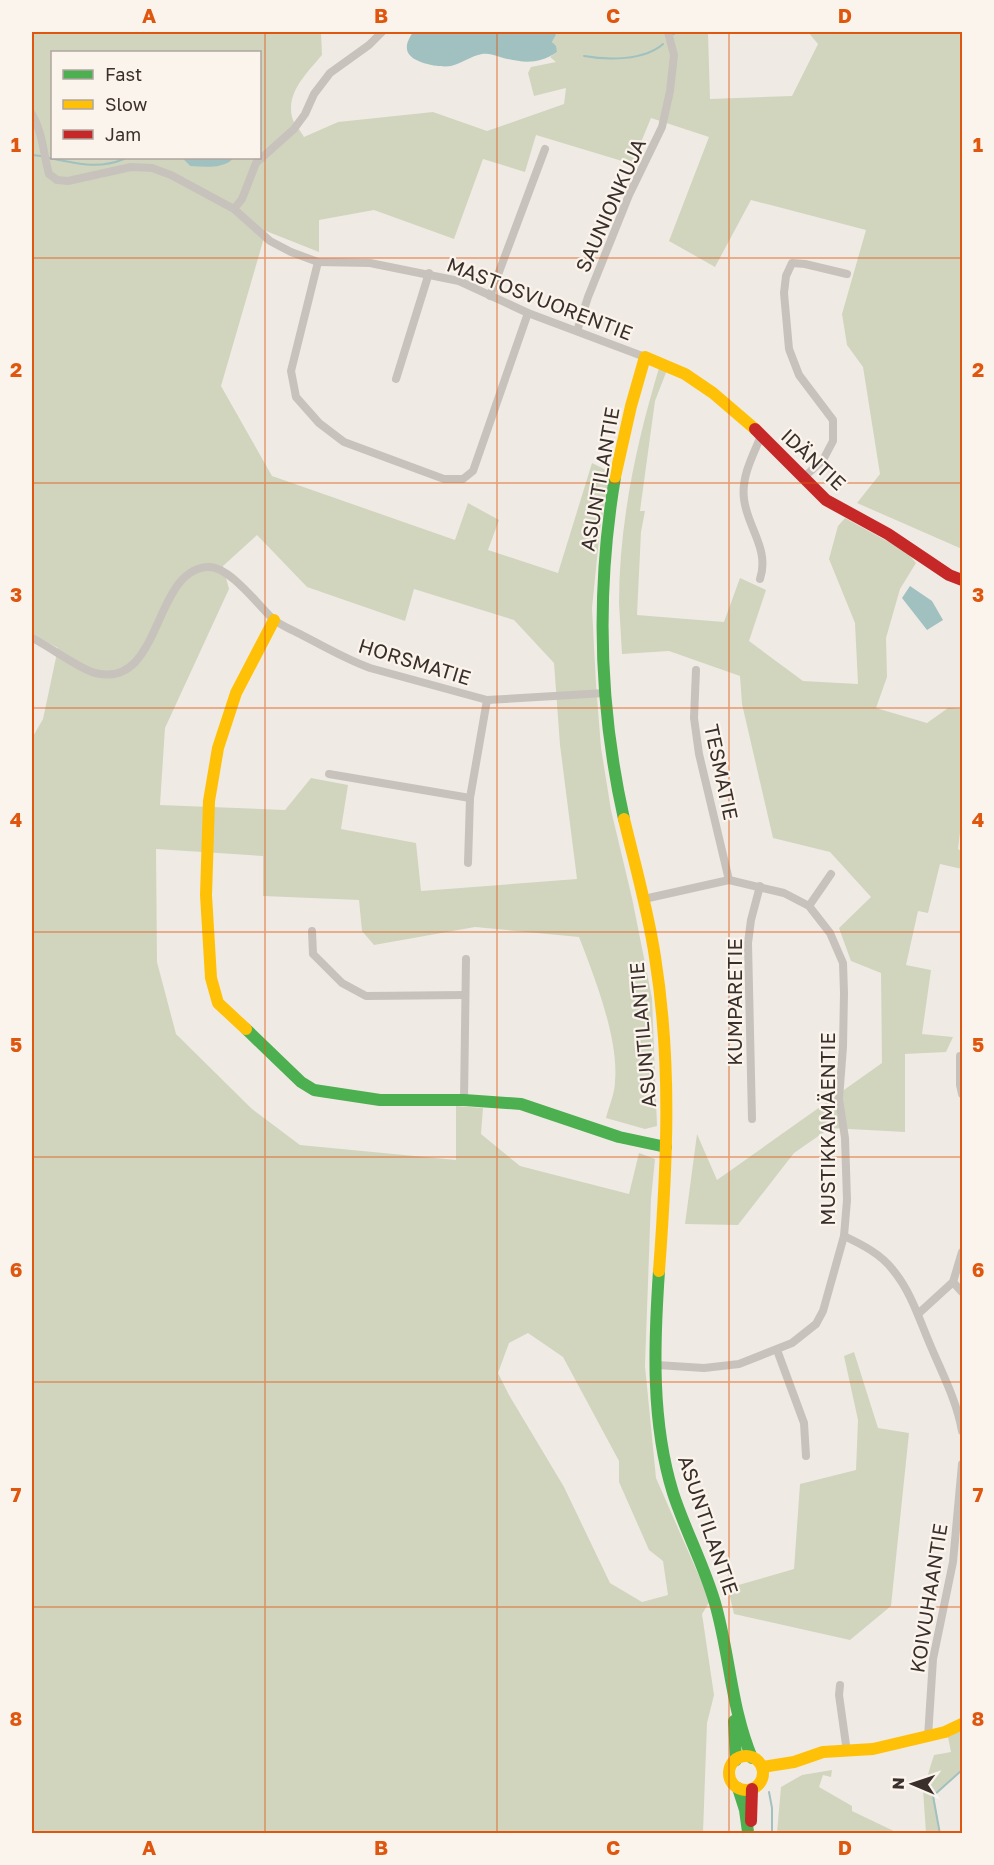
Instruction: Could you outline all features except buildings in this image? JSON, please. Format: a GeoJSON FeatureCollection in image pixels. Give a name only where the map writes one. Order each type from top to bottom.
{"type":"FeatureCollection","features":[{"type":"Feature","properties":{"kind":"street"},"geometry":{"type":"LineString","coordinates":[[261,159],[294,129],[305,114],[314,94],[330,73],[369,45],[382,32]]}},
{"type":"Feature","properties":{"kind":"street","name":"SAUNIONKUJA"},"geometry":{"type":"LineString","coordinates":[[577,331],[588,297],[629,195],[662,127],[670,91],[674,56],[668,32]]}},
{"type":"Feature","properties":{"kind":"street","name":"MASTOSVUORENTIE"},"geometry":{"type":"LineString","coordinates":[[32,114],[38,124],[49,174],[57,180],[68,181],[131,167],[152,168],[171,175],[234,209],[270,241],[291,252],[318,262],[370,263],[429,273],[459,281],[528,314],[645,357]]}},
{"type":"Feature","properties":{"kind":"street"},"geometry":{"type":"LineString","coordinates":[[490,296],[545,149]]}},
{"type":"Feature","properties":{"kind":"street"},"geometry":{"type":"LineString","coordinates":[[234,209],[242,199],[256,163],[260,159]]}},
{"type":"Feature","properties":{"kind":"street"},"geometry":{"type":"LineString","coordinates":[[318,262],[291,371],[296,397],[319,423],[344,442],[444,479],[463,479],[473,471],[528,314]]}},
{"type":"Feature","properties":{"kind":"street"},"geometry":{"type":"LineString","coordinates":[[803,478],[823,460],[833,441],[833,420],[799,375],[789,349],[784,293],[786,276],[792,263],[847,274]]}},
{"type":"Feature","properties":{"kind":"street"},"geometry":{"type":"LineString","coordinates":[[396,379],[429,273]]}},
{"type":"Feature","properties":{"kind":"street","name":"IDÄNTIE"},"geometry":{"type":"LineString","coordinates":[[645,357],[685,374],[729,406],[753,426],[826,500],[888,534],[949,575],[963,580]]}},
{"type":"Feature","properties":{"kind":"street","name":"ASUNTILANTIE"},"geometry":{"type":"LineString","coordinates":[[645,357],[630,411],[609,514],[603,576],[605,693],[616,783],[653,941],[661,997],[669,1109],[656,1325],[659,1417],[664,1461],[672,1493],[706,1573],[722,1629],[734,1708],[736,1760]]}},
{"type":"Feature","properties":{"kind":"street"},"geometry":{"type":"LineString","coordinates":[[760,579],[764,568],[764,558],[744,500],[743,488],[761,436]]}},
{"type":"Feature","properties":{"kind":"street","name":"HORSMATIE"},"geometry":{"type":"LineString","coordinates":[[32,638],[93,672],[108,675],[127,668],[145,651],[172,594],[191,572],[211,567],[230,575],[274,620],[369,668],[487,700],[605,693]]}},
{"type":"Feature","properties":{"kind":"street"},"geometry":{"type":"LineString","coordinates":[[274,620],[236,693],[218,748],[209,801],[206,895],[211,978],[218,1003],[301,1082],[314,1090],[380,1100],[521,1104],[619,1137],[666,1147]]}},
{"type":"Feature","properties":{"kind":"street","name":"TESMATIE"},"geometry":{"type":"LineString","coordinates":[[696,670],[694,718],[699,754],[729,880]]}},
{"type":"Feature","properties":{"kind":"street"},"geometry":{"type":"LineString","coordinates":[[468,863],[470,798],[487,700]]}},
{"type":"Feature","properties":{"kind":"street"},"geometry":{"type":"LineString","coordinates":[[329,774],[470,798]]}},
{"type":"Feature","properties":{"kind":"street"},"geometry":{"type":"LineString","coordinates":[[809,906],[831,874]]}},
{"type":"Feature","properties":{"kind":"street","name":"MUSTIKKAMÄENTIE"},"geometry":{"type":"LineString","coordinates":[[644,899],[729,880],[784,893],[809,906],[830,933],[843,963],[843,1047],[839,1099],[845,1138],[847,1176],[844,1236],[826,1303],[816,1324],[799,1338],[777,1350],[739,1364],[704,1368],[657,1365]]}},
{"type":"Feature","properties":{"kind":"street","name":"KUMPARETIE"},"geometry":{"type":"LineString","coordinates":[[752,1119],[748,944],[751,920],[760,886]]}},
{"type":"Feature","properties":{"kind":"street"},"geometry":{"type":"LineString","coordinates":[[312,932],[313,954],[342,984],[366,996],[465,995]]}},
{"type":"Feature","properties":{"kind":"street"},"geometry":{"type":"LineString","coordinates":[[464,1101],[466,959]]}},
{"type":"Feature","properties":{"kind":"street"},"geometry":{"type":"LineString","coordinates":[[962,1056],[960,1085],[963,1095]]}},
{"type":"Feature","properties":{"kind":"street"},"geometry":{"type":"LineString","coordinates":[[844,1236],[868,1248],[893,1269],[918,1314],[952,1397],[963,1431]]}},
{"type":"Feature","properties":{"kind":"street"},"geometry":{"type":"LineString","coordinates":[[918,1314],[953,1282],[963,1252]]}},
{"type":"Feature","properties":{"kind":"street"},"geometry":{"type":"LineString","coordinates":[[953,1282],[963,1292]]}},
{"type":"Feature","properties":{"kind":"street"},"geometry":{"type":"LineString","coordinates":[[777,1350],[804,1423],[806,1456]]}},
{"type":"Feature","properties":{"kind":"street","name":"KOIVUHAANTIE"},"geometry":{"type":"LineString","coordinates":[[927,1737],[933,1659],[953,1562],[963,1464]]}},
{"type":"Feature","properties":{"kind":"street"},"geometry":{"type":"LineString","coordinates":[[840,1685],[839,1695],[847,1752]]}},
{"type":"Feature","properties":{"kind":"street","name":"ASUNTILANTIE"},"geometry":{"type":"LineString","coordinates":[[734,1708],[752,1758]]}},
{"type":"Feature","properties":{"kind":"street"},"geometry":{"type":"LineString","coordinates":[[762,1773],[783,1770],[795,1762],[823,1752],[873,1749],[949,1731],[963,1724]]}},
{"type":"Feature","properties":{"kind":"street"},"geometry":{"type":"LineString","coordinates":[[748,1833],[745,1810],[738,1788],[730,1777],[730,1767],[736,1760],[744,1757],[752,1758],[762,1773]]}},
{"type":"Feature","properties":{"kind":"street"},"geometry":{"type":"LineString","coordinates":[[738,1788],[752,1789],[758,1785],[762,1773]]}},
{"type":"Feature","properties":{"kind":"street"},"geometry":{"type":"LineString","coordinates":[[748,1833],[752,1819],[752,1789]]}},
{"type":"Feature","properties":{"kind":"green space"},"geometry":{"type":"Polygon","coordinates":[[[32,32],[321,32],[322,55],[305,75],[292,99],[293,119],[304,137],[338,122],[433,112],[487,131],[564,104],[566,88],[534,96],[528,73],[531,67],[556,62],[550,57],[557,52],[552,42],[556,35],[554,32],[708,32],[710,99],[792,96],[818,44],[808,32],[962,32],[962,549],[857,503],[880,474],[863,367],[847,345],[842,314],[866,230],[751,200],[715,267],[669,241],[709,137],[651,118],[632,164],[536,135],[525,172],[483,159],[454,239],[374,210],[319,220],[319,252],[266,231],[221,386],[272,476],[455,540],[468,503],[499,520],[488,550],[558,573],[592,463],[610,472],[600,529],[592,608],[596,684],[601,748],[611,810],[652,998],[657,1126],[645,1129],[606,1118],[615,1086],[613,1046],[604,1008],[579,937],[475,927],[374,945],[362,931],[359,900],[263,896],[263,856],[156,849],[157,962],[176,1034],[252,1109],[300,1145],[456,1160],[456,1106],[483,1108],[481,1134],[520,1166],[629,1194],[639,1153],[655,1159],[651,1199],[645,1366],[656,1478],[710,1601],[702,1614],[714,1695],[707,1723],[703,1833],[32,1834],[32,738],[43,719],[58,648],[32,634],[32,32]],[[257,535],[223,566],[229,589],[165,728],[160,805],[285,810],[311,778],[348,785],[341,829],[416,843],[421,891],[577,879],[560,745],[554,663],[514,620],[414,589],[405,621],[307,587],[257,535]],[[528,1333],[509,1343],[498,1373],[509,1395],[564,1487],[610,1583],[642,1602],[668,1595],[663,1561],[649,1550],[619,1482],[619,1461],[563,1357],[528,1333]]]}},
{"type":"Feature","properties":{"kind":"green space"},"geometry":{"type":"Polygon","coordinates":[[[659,368],[667,370],[655,401],[640,511],[645,511],[641,532],[637,615],[724,622],[740,578],[766,590],[749,641],[803,681],[858,684],[855,623],[829,559],[838,526],[845,518],[907,552],[916,563],[900,589],[886,638],[887,677],[876,708],[927,723],[948,708],[962,709],[962,816],[958,849],[962,852],[962,869],[940,864],[928,913],[918,911],[906,965],[931,970],[922,1034],[953,1037],[946,1052],[905,1054],[905,1132],[830,1128],[794,1153],[738,1225],[685,1224],[697,1134],[717,1180],[882,1063],[881,973],[851,961],[839,928],[871,897],[830,852],[773,838],[742,704],[740,676],[669,651],[622,654],[619,603],[622,544],[636,455],[659,368]]]}},
{"type":"Feature","properties":{"kind":"green space"},"geometry":{"type":"Polygon","coordinates":[[[854,1352],[878,1428],[909,1433],[891,1606],[850,1640],[734,1614],[728,1588],[794,1569],[800,1484],[856,1470],[858,1420],[844,1356],[854,1352]]]}},
{"type":"Feature","properties":{"kind":"green space"},"geometry":{"type":"Polygon","coordinates":[[[962,1730],[962,1770],[934,1796],[940,1833],[926,1833],[923,1790],[934,1755],[951,1752],[948,1737],[962,1730]]]}},
{"type":"Feature","properties":{"kind":"green space"},"geometry":{"type":"Polygon","coordinates":[[[832,1770],[831,1777],[823,1775],[819,1787],[852,1806],[852,1811],[898,1833],[777,1833],[781,1787],[802,1775],[832,1770]]]}},
{"type":"Feature","properties":{"kind":"water"},"geometry":{"type":"Polygon","coordinates":[[[413,32],[554,32],[556,35],[552,42],[557,52],[543,59],[529,62],[484,54],[451,66],[440,66],[418,61],[409,54],[407,45],[413,32]]]}},
{"type":"Feature","properties":{"kind":"water"},"geometry":{"type":"Polygon","coordinates":[[[183,159],[233,159],[219,166],[190,166],[183,159]]]}},
{"type":"Feature","properties":{"kind":"water"},"geometry":{"type":"Polygon","coordinates":[[[910,586],[932,601],[943,620],[927,630],[902,598],[910,586]]]}},
{"type":"Feature","properties":{"kind":"waterway"},"geometry":{"type":"LineString","coordinates":[[673,34],[677,32]]}},
{"type":"Feature","properties":{"kind":"waterway"},"geometry":{"type":"LineString","coordinates":[[584,56],[625,58],[646,54],[663,44]]}},
{"type":"Feature","properties":{"kind":"waterway"},"geometry":{"type":"LineString","coordinates":[[32,155],[41,156]]}},
{"type":"Feature","properties":{"kind":"waterway"},"geometry":{"type":"LineString","coordinates":[[55,159],[96,165],[124,159]]}},
{"type":"Feature","properties":{"kind":"waterway"},"geometry":{"type":"LineString","coordinates":[[940,1834],[933,1796],[962,1770]]}},
{"type":"Feature","properties":{"kind":"waterway"},"geometry":{"type":"LineString","coordinates":[[769,1792],[772,1808],[772,1834]]}},
{"type":"Feature","properties":{"kind":"traffic: fast"},"geometry":{"type":"LineString","coordinates":[[615,477],[605,563],[603,649],[609,734],[624,819]]}},
{"type":"Feature","properties":{"kind":"traffic: fast"},"geometry":{"type":"LineString","coordinates":[[246,1029],[301,1082],[314,1090],[380,1100],[464,1100],[521,1104],[619,1137],[666,1147]]}},
{"type":"Feature","properties":{"kind":"traffic: fast"},"geometry":{"type":"LineString","coordinates":[[659,1271],[656,1383],[666,1466],[678,1507],[715,1603],[739,1720],[752,1758]]}},
{"type":"Feature","properties":{"kind":"traffic: fast"},"geometry":{"type":"LineString","coordinates":[[734,1721],[736,1760]]}},
{"type":"Feature","properties":{"kind":"traffic: fast"},"geometry":{"type":"LineString","coordinates":[[738,1788],[745,1810],[748,1832]]}},
{"type":"Feature","properties":{"kind":"traffic: slow"},"geometry":{"type":"LineString","coordinates":[[615,477],[645,357],[685,374],[713,393],[755,429]]}},
{"type":"Feature","properties":{"kind":"traffic: slow"},"geometry":{"type":"LineString","coordinates":[[246,1029],[218,1003],[211,978],[206,895],[209,801],[218,748],[236,693],[274,620]]}},
{"type":"Feature","properties":{"kind":"traffic: slow"},"geometry":{"type":"LineString","coordinates":[[624,819],[652,939],[664,1036],[666,1153],[659,1271]]}},
{"type":"Feature","properties":{"kind":"traffic: slow"},"geometry":{"type":"LineString","coordinates":[[762,1767],[794,1762],[823,1752],[873,1749],[945,1732],[962,1724]]}},
{"type":"Feature","properties":{"kind":"traffic: slow"},"geometry":{"type":"LineString","coordinates":[[746,1756],[758,1761],[763,1773],[758,1785],[746,1790],[734,1785],[729,1773],[734,1761],[746,1756]]}},
{"type":"Feature","properties":{"kind":"traffic: jam"},"geometry":{"type":"LineString","coordinates":[[755,429],[826,500],[888,534],[949,575],[962,580]]}},
{"type":"Feature","properties":{"kind":"traffic: jam"},"geometry":{"type":"LineString","coordinates":[[751,1821],[752,1789]]}}]}
